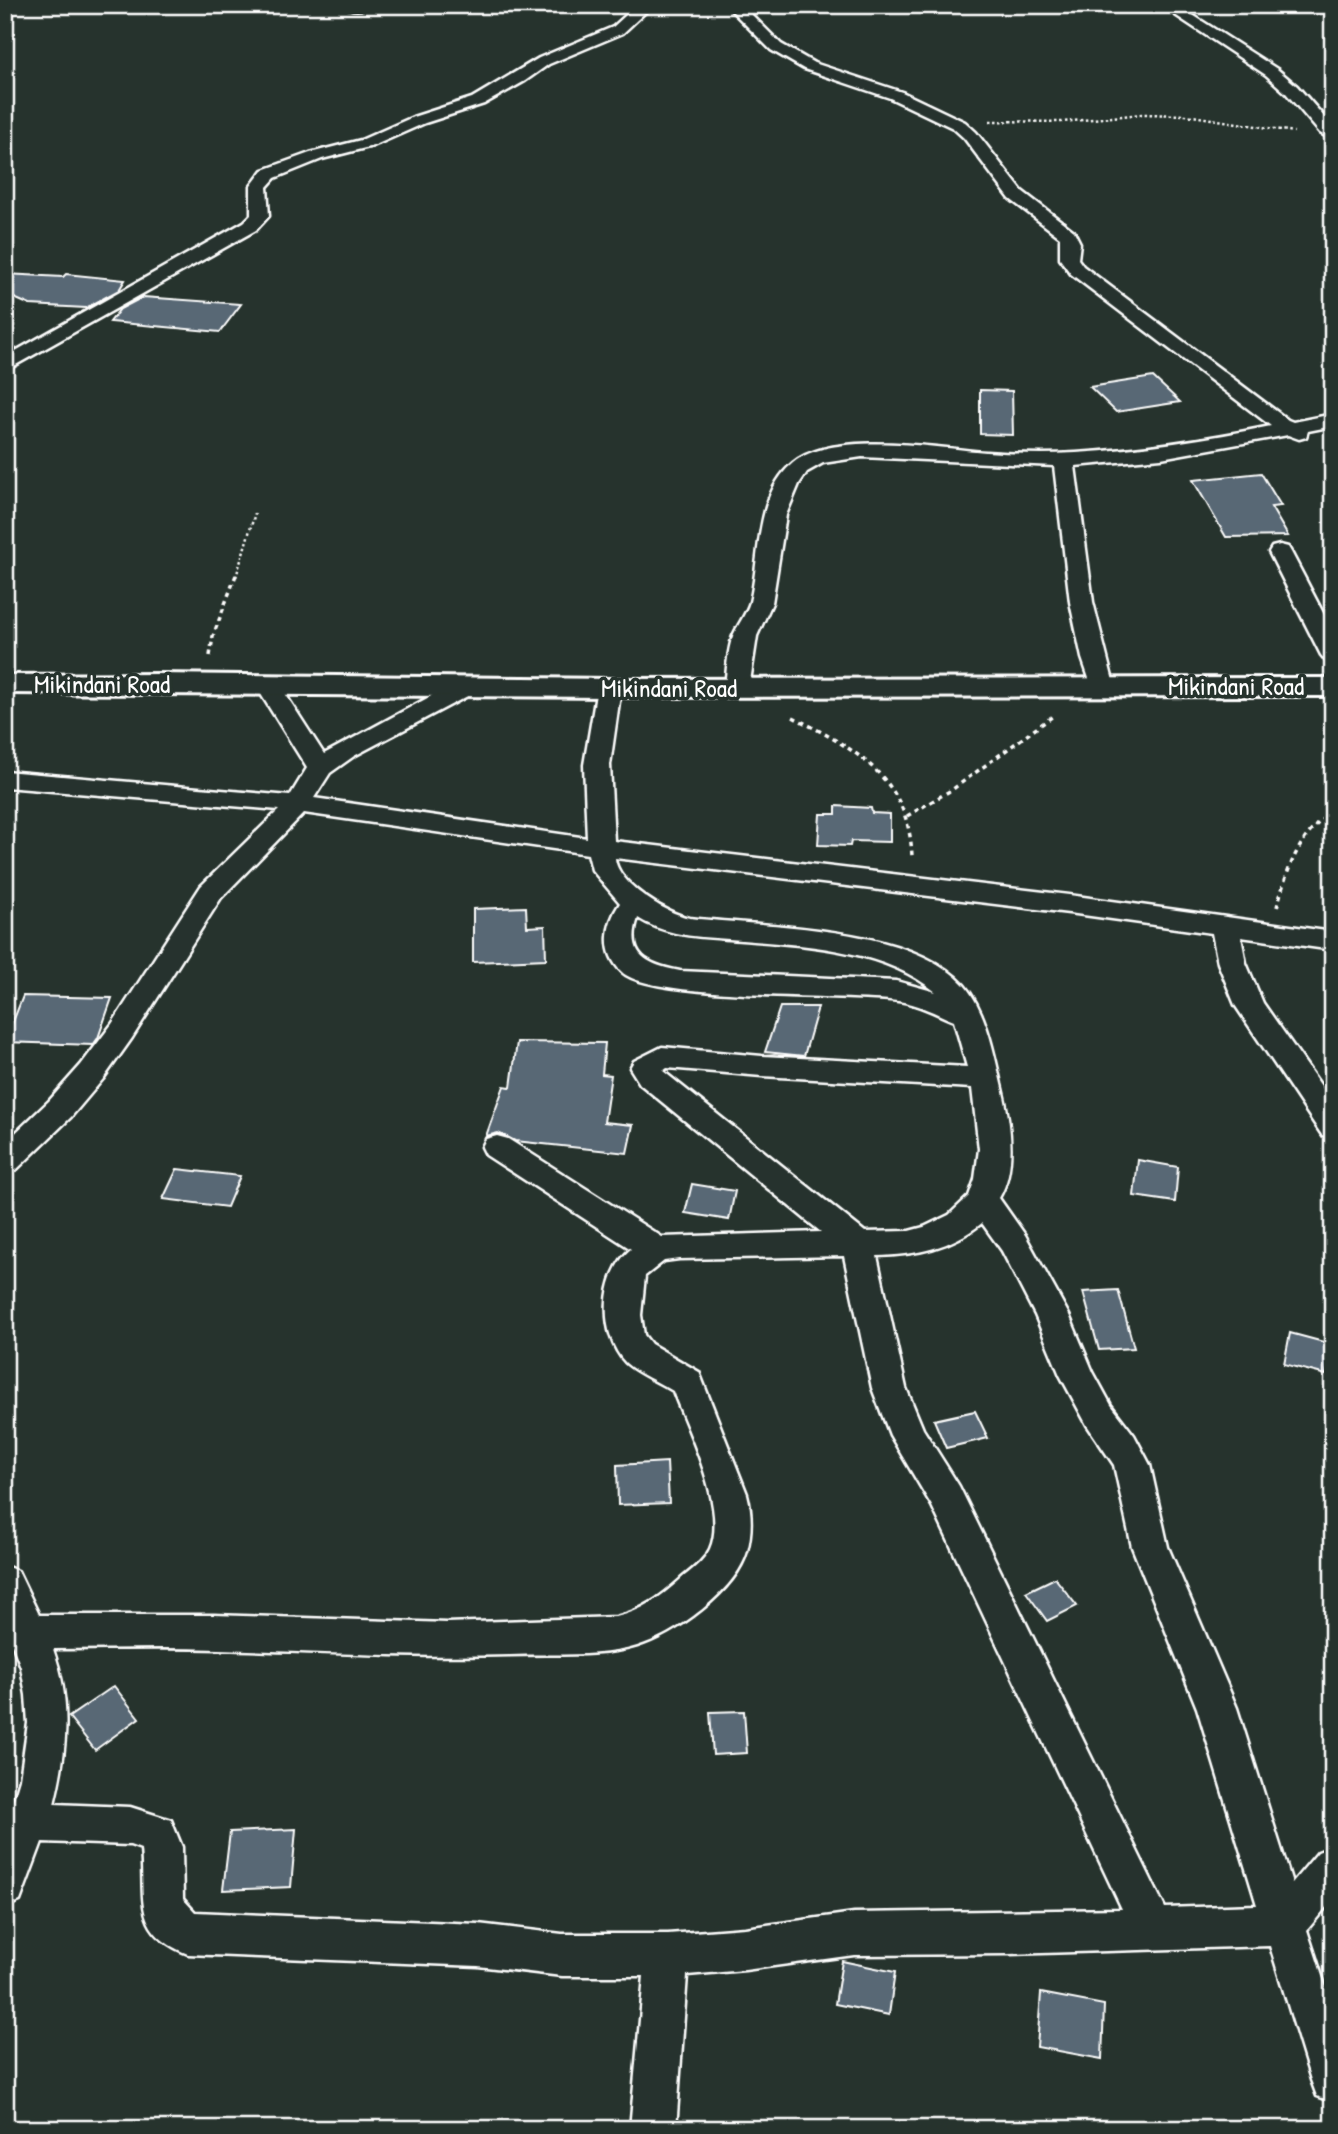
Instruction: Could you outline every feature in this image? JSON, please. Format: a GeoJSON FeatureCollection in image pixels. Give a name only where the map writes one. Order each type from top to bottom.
{"type":"FeatureCollection","features":[{"type":"Feature","properties":{"kind":"highway","name":"Mikindani Road"},"geometry":{"type":"LineString","coordinates":[[5,684],[266,683],[609,688],[1102,685],[1333,687]]}},
{"type":"Feature","properties":{"kind":"street"},"geometry":{"type":"LineString","coordinates":[[351,5],[363,5]]}},
{"type":"Feature","properties":{"kind":"street"},"geometry":{"type":"LineString","coordinates":[[5,365],[250,226],[260,216],[259,186],[269,174],[326,153],[368,143],[419,120],[478,101],[544,61],[618,30],[646,5]]}},
{"type":"Feature","properties":{"kind":"street"},"geometry":{"type":"LineString","coordinates":[[733,5],[771,42],[809,66],[896,95],[948,119],[970,135],[1016,195],[1068,235],[1071,243],[1069,259],[1077,270],[1289,429],[1333,438]]}},
{"type":"Feature","properties":{"kind":"street"},"geometry":{"type":"LineString","coordinates":[[1167,5],[1286,84],[1322,127],[1333,135]]}},
{"type":"Feature","properties":{"kind":"street"},"geometry":{"type":"LineString","coordinates":[[737,688],[746,635],[761,604],[775,516],[802,466],[831,455],[874,450],[1065,460],[1181,448],[1333,420]]}},
{"type":"Feature","properties":{"kind":"street"},"geometry":{"type":"LineString","coordinates":[[1065,460],[1078,589],[1093,661],[1102,685]]}},
{"type":"Feature","properties":{"kind":"street"},"geometry":{"type":"LineString","coordinates":[[1280,552],[1333,655]]}},
{"type":"Feature","properties":{"kind":"street"},"geometry":{"type":"LineString","coordinates":[[266,683],[320,768]]}},
{"type":"Feature","properties":{"kind":"street"},"geometry":{"type":"LineString","coordinates":[[5,1162],[60,1109],[92,1072],[122,1031],[211,892],[298,804],[320,768],[345,751],[468,686]]}},
{"type":"Feature","properties":{"kind":"street"},"geometry":{"type":"LineString","coordinates":[[26,1632],[214,1632],[447,1640],[616,1634],[637,1629],[671,1612],[715,1572],[728,1553],[734,1514],[687,1382],[639,1354],[628,1339],[624,1315],[626,1281],[636,1263],[657,1250],[679,1247],[925,1240],[961,1223],[984,1201],[991,1182],[996,1145],[990,1098],[959,999],[939,979],[895,959],[842,944],[801,936],[683,926],[659,918],[635,902],[605,870],[597,765],[609,688]]}},
{"type":"Feature","properties":{"kind":"street"},"geometry":{"type":"LineString","coordinates":[[5,779],[298,804],[602,848],[1069,904],[1333,941]]}},
{"type":"Feature","properties":{"kind":"street"},"geometry":{"type":"LineString","coordinates":[[635,902],[625,915],[620,934],[632,966],[647,974],[707,983],[896,991],[914,994],[964,1014]]}},
{"type":"Feature","properties":{"kind":"street"},"geometry":{"type":"LineString","coordinates":[[1225,926],[1232,963],[1249,1004],[1333,1127]]}},
{"type":"Feature","properties":{"kind":"street"},"geometry":{"type":"LineString","coordinates":[[985,1078],[787,1068],[662,1057],[647,1065],[646,1070],[695,1114],[858,1244],[889,1388],[908,1435],[946,1497],[1153,1929]]}},
{"type":"Feature","properties":{"kind":"street"},"geometry":{"type":"LineString","coordinates":[[497,1146],[657,1250]]}},
{"type":"Feature","properties":{"kind":"street"},"geometry":{"type":"LineString","coordinates":[[984,1201],[1014,1244],[1052,1315],[1077,1375],[1132,1465],[1150,1546],[1217,1708],[1333,2080]]}},
{"type":"Feature","properties":{"kind":"street"},"geometry":{"type":"LineString","coordinates":[[5,1582],[40,1667],[47,1704],[47,1749],[29,1822],[5,1887]]}},
{"type":"Feature","properties":{"kind":"street"},"geometry":{"type":"LineString","coordinates":[[29,1822],[130,1826],[145,1828],[157,1834],[161,1842],[165,1911],[172,1921],[188,1933],[478,1945],[562,1955],[668,1955],[745,1949],[854,1934],[1009,1933],[1284,1925],[1333,1866]]}},
{"type":"Feature","properties":{"kind":"street"},"geometry":{"type":"LineString","coordinates":[[653,2129],[657,2056],[668,1955]]}},
{"type":"Feature","properties":{"kind":"path"},"geometry":{"type":"LineString","coordinates":[[948,119],[1063,122],[1142,114],[1186,115],[1306,134]]}},
{"type":"Feature","properties":{"kind":"path"},"geometry":{"type":"LineString","coordinates":[[212,683],[209,658],[213,636],[239,568],[255,513]]}},
{"type":"Feature","properties":{"kind":"path"},"geometry":{"type":"LineString","coordinates":[[907,816],[953,789],[1055,714],[1102,685]]}},
{"type":"Feature","properties":{"kind":"path"},"geometry":{"type":"LineString","coordinates":[[737,688],[834,737],[882,775],[899,799],[913,837],[909,886]]}},
{"type":"Feature","properties":{"kind":"path"},"geometry":{"type":"LineString","coordinates":[[1270,934],[1293,851],[1305,832],[1333,811]]}},
{"type":"Feature","properties":{"kind":"building"},"geometry":{"type":"Polygon","coordinates":[[[5,274],[63,277],[66,274],[125,280],[119,290],[86,308],[30,305],[5,294],[5,274]]]}},
{"type":"Feature","properties":{"kind":"building"},"geometry":{"type":"Polygon","coordinates":[[[143,297],[241,304],[220,332],[110,322],[120,309],[143,297]]]}},
{"type":"Feature","properties":{"kind":"building"},"geometry":{"type":"Polygon","coordinates":[[[1153,377],[1180,402],[1116,412],[1090,387],[1153,377]]]}},
{"type":"Feature","properties":{"kind":"building"},"geometry":{"type":"Polygon","coordinates":[[[980,390],[1012,391],[1013,435],[980,434],[980,390]]]}},
{"type":"Feature","properties":{"kind":"building"},"geometry":{"type":"Polygon","coordinates":[[[1261,473],[1281,506],[1271,507],[1288,536],[1226,537],[1193,480],[1261,473]]]}},
{"type":"Feature","properties":{"kind":"building"},"geometry":{"type":"Polygon","coordinates":[[[836,806],[871,808],[872,813],[890,814],[890,842],[851,841],[850,846],[818,845],[820,814],[836,814],[836,806]]]}},
{"type":"Feature","properties":{"kind":"building"},"geometry":{"type":"Polygon","coordinates":[[[526,907],[527,927],[545,926],[546,959],[473,962],[473,909],[526,907]]]}},
{"type":"Feature","properties":{"kind":"building"},"geometry":{"type":"Polygon","coordinates":[[[23,996],[112,998],[93,1045],[5,1042],[23,996]]]}},
{"type":"Feature","properties":{"kind":"building"},"geometry":{"type":"Polygon","coordinates":[[[780,1007],[818,1007],[804,1056],[765,1052],[780,1007]]]}},
{"type":"Feature","properties":{"kind":"building"},"geometry":{"type":"Polygon","coordinates":[[[517,1042],[605,1043],[602,1074],[611,1075],[604,1122],[633,1125],[627,1153],[515,1141],[498,1133],[486,1136],[504,1086],[511,1087],[517,1042]]]}},
{"type":"Feature","properties":{"kind":"building"},"geometry":{"type":"Polygon","coordinates":[[[1138,1160],[1178,1167],[1175,1202],[1134,1196],[1138,1160]]]}},
{"type":"Feature","properties":{"kind":"building"},"geometry":{"type":"Polygon","coordinates":[[[177,1169],[240,1176],[227,1207],[163,1199],[177,1169]]]}},
{"type":"Feature","properties":{"kind":"building"},"geometry":{"type":"Polygon","coordinates":[[[692,1184],[735,1191],[729,1220],[685,1213],[692,1184]]]}},
{"type":"Feature","properties":{"kind":"building"},"geometry":{"type":"Polygon","coordinates":[[[1118,1290],[1134,1348],[1099,1350],[1083,1292],[1118,1290]]]}},
{"type":"Feature","properties":{"kind":"building"},"geometry":{"type":"Polygon","coordinates":[[[1290,1333],[1331,1344],[1326,1375],[1284,1364],[1290,1333]]]}},
{"type":"Feature","properties":{"kind":"building"},"geometry":{"type":"Polygon","coordinates":[[[975,1411],[988,1438],[946,1448],[934,1420],[975,1411]]]}},
{"type":"Feature","properties":{"kind":"building"},"geometry":{"type":"Polygon","coordinates":[[[667,1462],[669,1503],[618,1505],[617,1465],[667,1462]]]}},
{"type":"Feature","properties":{"kind":"building"},"geometry":{"type":"Polygon","coordinates":[[[1055,1578],[1077,1606],[1047,1621],[1026,1592],[1055,1578]]]}},
{"type":"Feature","properties":{"kind":"building"},"geometry":{"type":"Polygon","coordinates":[[[114,1686],[139,1718],[95,1750],[69,1717],[114,1686]]]}},
{"type":"Feature","properties":{"kind":"building"},"geometry":{"type":"Polygon","coordinates":[[[744,1711],[747,1753],[713,1755],[710,1712],[744,1711]]]}},
{"type":"Feature","properties":{"kind":"building"},"geometry":{"type":"Polygon","coordinates":[[[296,1829],[291,1887],[223,1890],[230,1832],[296,1829]]]}},
{"type":"Feature","properties":{"kind":"building"},"geometry":{"type":"Polygon","coordinates":[[[842,1961],[895,1972],[889,2015],[835,2004],[842,1961]]]}},
{"type":"Feature","properties":{"kind":"building"},"geometry":{"type":"Polygon","coordinates":[[[1041,1993],[1104,2005],[1102,2059],[1037,2047],[1041,1993]]]}}]}
